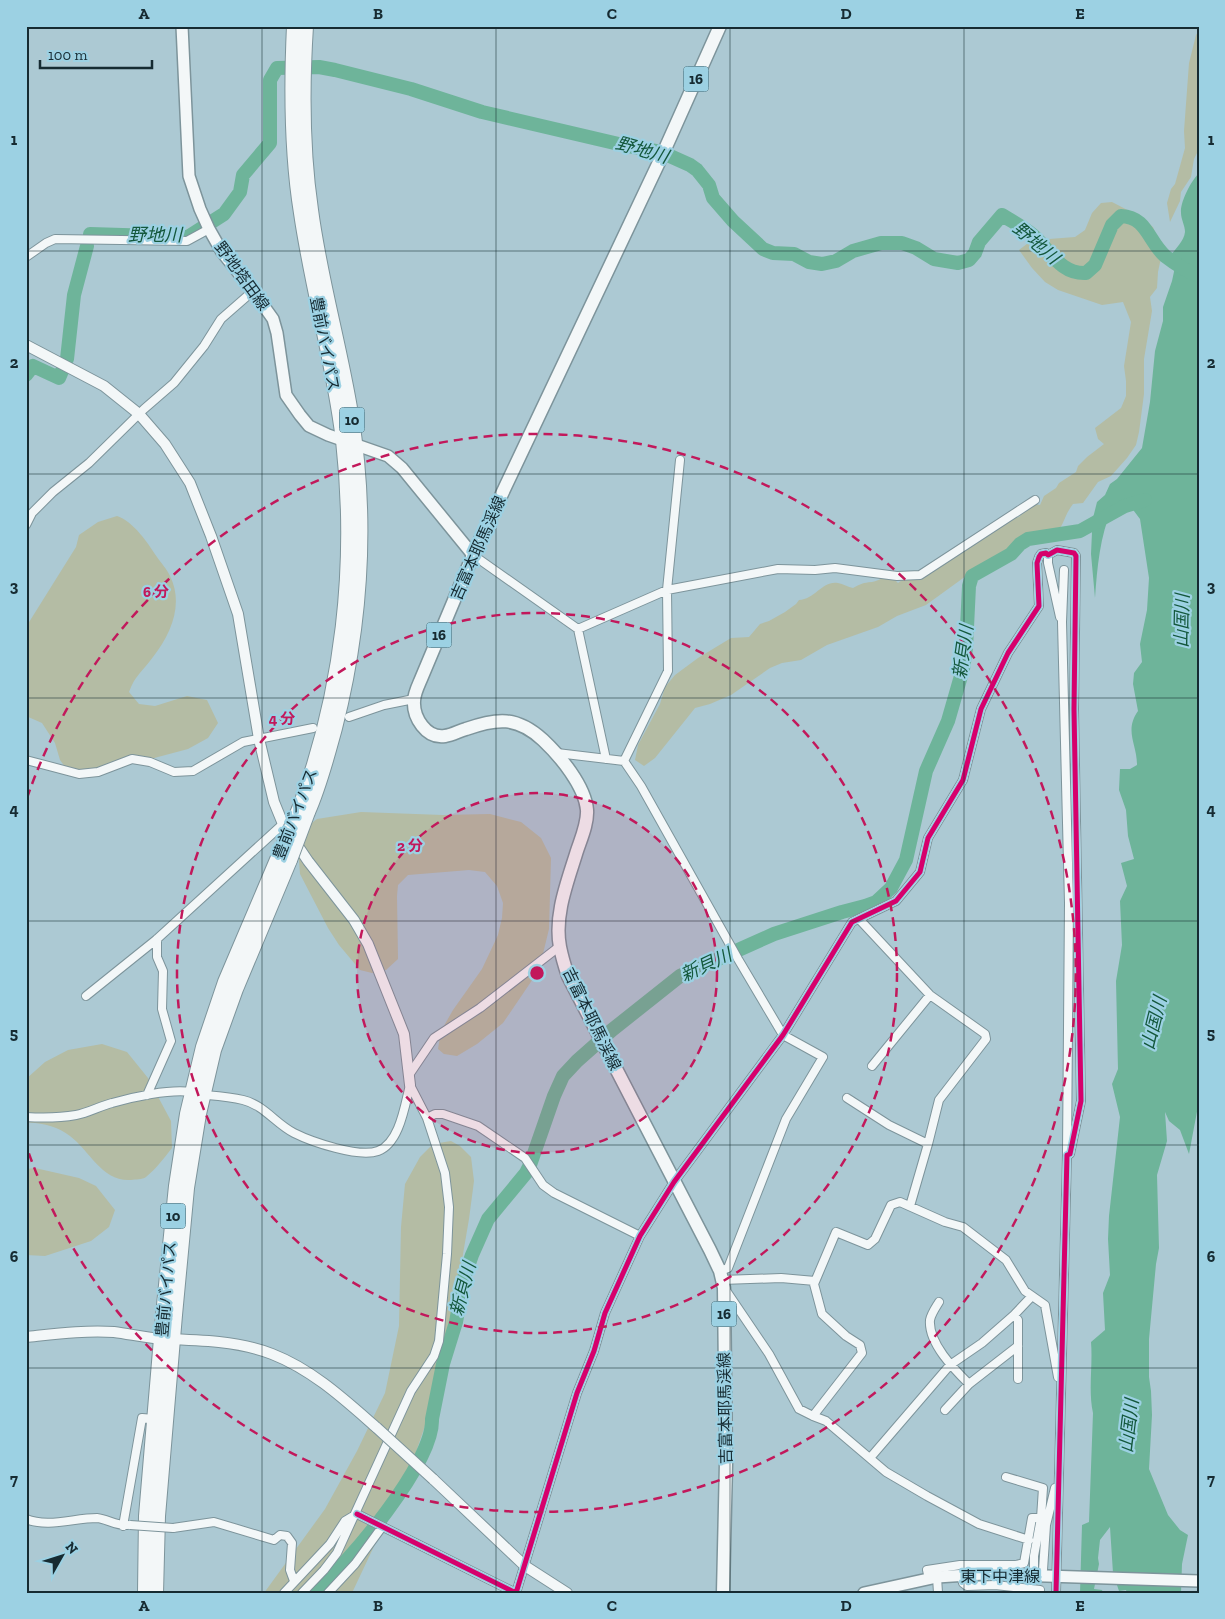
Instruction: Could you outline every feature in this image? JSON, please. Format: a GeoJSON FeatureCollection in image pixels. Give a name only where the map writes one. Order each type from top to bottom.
{"type":"FeatureCollection","features":[{"type":"Feature","properties":{"kind":"highway","name":"豊前バイパス"},"geometry":{"type":"LineString","coordinates":[[294,26],[292,104],[296,172],[310,266],[340,416],[349,442]]}},
{"type":"Feature","properties":{"kind":"highway","name":"豊前バイパス"},"geometry":{"type":"LineString","coordinates":[[145,1593],[146,1516],[154,1419],[168,1338],[187,1188],[199,1114],[197,1093],[285,857],[304,810],[318,790],[343,695],[353,638],[358,590],[360,506],[349,442],[340,353],[311,211],[307,179],[303,76],[306,26]]}},
{"type":"Feature","properties":{"kind":"highway","name":"豊前バイパス"},"geometry":{"type":"LineString","coordinates":[[156,1593],[158,1516],[168,1338]]}},
{"type":"Feature","properties":{"kind":"main road","name":"野地塔田線"},"geometry":{"type":"LineString","coordinates":[[182,26],[189,176],[200,209],[222,252],[273,320],[277,333],[286,395],[309,426],[328,435],[388,456],[402,468],[473,555]]}},
{"type":"Feature","properties":{"kind":"main road","name":"吉富本耶馬渓線"},"geometry":{"type":"LineString","coordinates":[[720,26],[661,158],[473,555],[420,679],[414,699],[414,712],[419,722],[429,733],[443,737],[488,722],[507,721],[522,725],[543,739],[577,781],[584,796],[587,811],[584,830],[562,900],[560,946],[568,976],[722,1280],[726,1463],[723,1593]]}},
{"type":"Feature","properties":{"kind":"main road","name":"東下中津線"},"geometry":{"type":"LineString","coordinates":[[864,1593],[933,1578],[983,1574],[1040,1582],[1058,1577],[1199,1581]]}},
{"type":"Feature","properties":{"kind":"street"},"geometry":{"type":"LineString","coordinates":[[26,257],[55,239],[187,241],[209,229]]}},
{"type":"Feature","properties":{"kind":"street"},"geometry":{"type":"LineString","coordinates":[[26,525],[32,513],[53,492],[89,463],[174,383],[204,346],[221,320],[253,291]]}},
{"type":"Feature","properties":{"kind":"street"},"geometry":{"type":"LineString","coordinates":[[26,345],[104,386],[139,414],[165,444],[190,483],[238,614],[259,740],[268,780],[283,824],[308,861],[354,920],[368,944],[404,1034],[410,1080],[427,1118],[445,1173],[449,1207],[447,1254],[439,1341],[434,1356],[411,1391],[337,1553],[302,1593]]}},
{"type":"Feature","properties":{"kind":"street"},"geometry":{"type":"LineString","coordinates":[[624,761],[668,671],[667,590],[680,460]]}},
{"type":"Feature","properties":{"kind":"street"},"geometry":{"type":"LineString","coordinates":[[578,629],[667,590],[778,568],[815,570],[835,568],[897,576],[920,575],[1036,500]]}},
{"type":"Feature","properties":{"kind":"street"},"geometry":{"type":"LineString","coordinates":[[1048,556],[1057,550],[1074,553],[1076,556],[1074,709],[1081,1101],[1070,1154],[1067,1155]]}},
{"type":"Feature","properties":{"kind":"street"},"geometry":{"type":"LineString","coordinates":[[356,1514],[516,1593],[577,1393],[594,1351],[604,1313],[640,1236],[674,1182],[783,1034],[852,922],[896,901],[920,872],[928,838],[963,780],[981,709],[1008,653],[1039,606],[1037,563],[1041,554],[1046,553],[1048,556]]}},
{"type":"Feature","properties":{"kind":"street"},"geometry":{"type":"LineString","coordinates":[[473,555],[578,629],[606,759]]}},
{"type":"Feature","properties":{"kind":"street"},"geometry":{"type":"LineString","coordinates":[[1048,556],[1058,612],[1062,622]]}},
{"type":"Feature","properties":{"kind":"street"},"geometry":{"type":"LineString","coordinates":[[1056,1593],[1058,1577],[1058,1486],[1067,1155],[1069,903],[1062,622],[1064,570]]}},
{"type":"Feature","properties":{"kind":"street"},"geometry":{"type":"LineString","coordinates":[[348,717],[384,705],[414,699]]}},
{"type":"Feature","properties":{"kind":"street"},"geometry":{"type":"LineString","coordinates":[[26,760],[79,774],[98,772],[132,759],[150,762],[174,772],[193,771],[243,742],[313,728]]}},
{"type":"Feature","properties":{"kind":"street"},"geometry":{"type":"LineString","coordinates":[[555,753],[624,761],[641,786],[728,942],[783,1034],[823,1058],[786,1119],[722,1280]]}},
{"type":"Feature","properties":{"kind":"street"},"geometry":{"type":"LineString","coordinates":[[86,996],[157,939],[283,824]]}},
{"type":"Feature","properties":{"kind":"street"},"geometry":{"type":"LineString","coordinates":[[859,919],[930,995],[985,1034],[986,1039],[939,1100],[910,1206]]}},
{"type":"Feature","properties":{"kind":"street"},"geometry":{"type":"LineString","coordinates":[[147,1095],[171,1040],[162,1009],[163,971],[157,957],[157,939]]}},
{"type":"Feature","properties":{"kind":"street"},"geometry":{"type":"LineString","coordinates":[[26,1118],[77,1115],[112,1103],[147,1095],[197,1093],[246,1100],[268,1113],[293,1133],[340,1150],[361,1154],[379,1151],[397,1133],[410,1080],[434,1038],[480,1008],[560,946]]}},
{"type":"Feature","properties":{"kind":"street"},"geometry":{"type":"LineString","coordinates":[[872,1066],[930,995]]}},
{"type":"Feature","properties":{"kind":"street"},"geometry":{"type":"LineString","coordinates":[[847,1098],[889,1125],[928,1144]]}},
{"type":"Feature","properties":{"kind":"street"},"geometry":{"type":"LineString","coordinates":[[427,1118],[435,1114],[443,1114],[478,1126],[526,1158],[543,1185],[554,1194],[640,1236]]}},
{"type":"Feature","properties":{"kind":"street"},"geometry":{"type":"LineString","coordinates":[[813,1416],[862,1353],[860,1344],[846,1336],[822,1314],[814,1284],[815,1281],[836,1232],[868,1245],[874,1239],[891,1205],[900,1202],[945,1222],[963,1227],[1006,1260],[1025,1291],[1045,1305],[1058,1377],[1061,1379]]}},
{"type":"Feature","properties":{"kind":"street"},"geometry":{"type":"LineString","coordinates":[[722,1280],[781,1278],[815,1281]]}},
{"type":"Feature","properties":{"kind":"street"},"geometry":{"type":"LineString","coordinates":[[722,1280],[769,1354],[800,1409],[826,1421],[886,1472],[979,1524],[1029,1540]]}},
{"type":"Feature","properties":{"kind":"street"},"geometry":{"type":"LineString","coordinates":[[870,1458],[950,1364],[982,1343],[1014,1315],[1032,1296]]}},
{"type":"Feature","properties":{"kind":"street"},"geometry":{"type":"LineString","coordinates":[[939,1302],[930,1319],[931,1332],[950,1364],[969,1384]]}},
{"type":"Feature","properties":{"kind":"street"},"geometry":{"type":"LineString","coordinates":[[1014,1315],[1018,1320],[1018,1379]]}},
{"type":"Feature","properties":{"kind":"street"},"geometry":{"type":"LineString","coordinates":[[26,1337],[67,1332],[112,1332],[238,1345],[272,1353],[332,1388],[433,1479],[525,1566],[567,1593]]}},
{"type":"Feature","properties":{"kind":"street"},"geometry":{"type":"LineString","coordinates":[[945,1410],[969,1384],[1018,1346]]}},
{"type":"Feature","properties":{"kind":"street"},"geometry":{"type":"LineString","coordinates":[[126,1526],[142,1418],[154,1419]]}},
{"type":"Feature","properties":{"kind":"street"},"geometry":{"type":"LineString","coordinates":[[1006,1478],[1043,1488],[1044,1519]]}},
{"type":"Feature","properties":{"kind":"street"},"geometry":{"type":"LineString","coordinates":[[1040,1582],[1034,1556],[1054,1489],[1058,1486]]}},
{"type":"Feature","properties":{"kind":"street"},"geometry":{"type":"LineString","coordinates":[[284,1593],[330,1544],[345,1521],[356,1514]]}},
{"type":"Feature","properties":{"kind":"street"},"geometry":{"type":"LineString","coordinates":[[26,1518],[55,1522],[99,1518],[126,1526],[173,1528],[214,1522],[274,1540],[280,1535],[287,1536],[292,1543],[290,1570],[294,1581]]}},
{"type":"Feature","properties":{"kind":"street"},"geometry":{"type":"LineString","coordinates":[[938,1593],[928,1570],[960,1565],[1016,1565],[1024,1562],[1032,1518],[1044,1519]]}},
{"type":"Feature","properties":{"kind":"street"},"geometry":{"type":"LineString","coordinates":[[328,1593],[355,1564],[382,1526]]}},
{"type":"Feature","properties":{"kind":"shaded area"},"geometry":{"type":"Polygon","coordinates":[[[1199,30],[1199,149],[1194,159],[1191,177],[1181,192],[1180,201],[1170,222],[1167,203],[1171,189],[1175,184],[1185,148],[1184,131],[1189,63],[1199,30]]]}},
{"type":"Feature","properties":{"kind":"shaded area"},"geometry":{"type":"Polygon","coordinates":[[[1112,202],[1139,216],[1153,227],[1162,253],[1157,288],[1150,297],[1152,311],[1144,359],[1144,394],[1139,432],[1136,445],[1127,458],[1111,476],[1098,482],[1083,503],[1073,504],[1056,533],[1051,536],[1044,536],[1035,533],[1025,537],[1012,549],[966,576],[926,605],[897,616],[878,627],[827,645],[801,660],[782,663],[770,668],[731,695],[695,708],[655,758],[644,766],[635,760],[638,745],[660,704],[665,687],[675,675],[698,658],[731,638],[749,637],[760,624],[785,612],[799,600],[805,599],[828,584],[838,583],[853,588],[891,576],[898,583],[906,577],[931,572],[953,558],[985,532],[994,532],[1007,519],[1019,517],[1027,508],[1035,504],[1040,505],[1044,496],[1076,472],[1078,466],[1087,457],[1104,444],[1098,439],[1095,428],[1121,408],[1126,396],[1124,366],[1131,322],[1123,302],[1102,305],[1058,290],[1045,282],[1019,250],[1032,240],[1051,246],[1049,239],[1075,237],[1085,230],[1092,213],[1101,203],[1112,202]]]}},
{"type":"Feature","properties":{"kind":"shaded area"},"geometry":{"type":"Polygon","coordinates":[[[117,516],[129,523],[149,545],[169,573],[176,597],[176,608],[170,629],[153,657],[131,686],[129,692],[139,704],[155,706],[187,696],[207,700],[218,723],[208,738],[188,749],[98,773],[71,775],[60,760],[55,743],[42,723],[26,716],[26,627],[76,547],[79,535],[98,522],[117,516]]]}},
{"type":"Feature","properties":{"kind":"shaded area"},"geometry":{"type":"Polygon","coordinates":[[[361,812],[443,815],[490,814],[521,822],[541,838],[551,858],[549,929],[539,970],[503,1023],[477,1044],[457,1056],[444,1054],[438,1049],[441,1031],[453,1010],[482,969],[498,935],[503,903],[497,886],[485,872],[469,870],[408,875],[398,885],[398,959],[386,970],[372,973],[360,970],[339,945],[328,928],[300,874],[297,834],[317,819],[361,812]]]}},
{"type":"Feature","properties":{"kind":"shaded area"},"geometry":{"type":"Polygon","coordinates":[[[102,1044],[127,1052],[148,1078],[171,1121],[172,1148],[143,1179],[131,1180],[112,1176],[104,1171],[70,1136],[43,1124],[26,1123],[26,1079],[45,1062],[68,1050],[102,1044]]]}},
{"type":"Feature","properties":{"kind":"shaded area"},"geometry":{"type":"Polygon","coordinates":[[[451,1141],[460,1146],[471,1157],[474,1181],[442,1377],[409,1472],[352,1593],[264,1593],[325,1509],[357,1451],[385,1393],[399,1326],[401,1227],[405,1184],[420,1157],[433,1144],[451,1141]]]}},
{"type":"Feature","properties":{"kind":"shaded area"},"geometry":{"type":"Polygon","coordinates":[[[35,1168],[79,1178],[96,1186],[115,1210],[109,1227],[91,1241],[45,1256],[26,1255],[26,1169],[35,1168]]]}},
{"type":"Feature","properties":{"kind":"water","name":"山国川"},"geometry":{"type":"Polygon","coordinates":[[[1199,173],[1199,1101],[1189,1154],[1180,1130],[1169,1121],[1165,1112],[1167,1141],[1157,1175],[1159,1248],[1149,1339],[1152,1415],[1149,1469],[1168,1515],[1180,1530],[1188,1535],[1182,1564],[1181,1593],[1127,1593],[1126,1590],[1119,1591],[1113,1573],[1110,1527],[1100,1540],[1099,1564],[1094,1589],[1102,1590],[1103,1593],[1080,1593],[1082,1525],[1089,1522],[1093,1413],[1091,1396],[1091,1342],[1105,1330],[1103,1293],[1110,1275],[1109,1216],[1120,1117],[1112,1084],[1118,1069],[1116,981],[1122,945],[1120,901],[1127,886],[1121,863],[1134,859],[1128,836],[1126,810],[1119,790],[1120,769],[1130,769],[1137,765],[1132,738],[1132,725],[1138,711],[1133,684],[1134,673],[1142,662],[1140,644],[1147,610],[1149,578],[1140,519],[1131,507],[1123,503],[1114,519],[1112,508],[1102,541],[1095,598],[1091,554],[1092,532],[1074,534],[1073,530],[1092,522],[1097,502],[1105,495],[1110,484],[1117,479],[1142,448],[1150,402],[1155,351],[1163,321],[1163,307],[1175,267],[1168,259],[1184,236],[1185,230],[1181,213],[1182,203],[1199,173]]]}},
{"type":"Feature","properties":{"kind":"waterway","name":"野地川"},"geometry":{"type":"LineString","coordinates":[[90,234],[188,237],[224,214],[240,192],[243,175],[270,143],[270,80],[277,68],[319,67],[411,89],[482,112],[661,152],[697,170],[709,185],[713,198],[733,221],[763,249],[773,253],[794,254],[809,262],[822,264],[836,261],[853,251],[881,243],[902,243],[916,248],[934,259],[958,263],[969,260],[975,253],[979,242],[1002,215],[1033,235],[1064,267],[1086,273],[1095,265],[1112,225],[1121,216],[1130,217],[1142,225],[1165,256],[1199,276]]}},
{"type":"Feature","properties":{"kind":"waterway","name":"野地川"},"geometry":{"type":"LineString","coordinates":[[67,359],[74,295],[87,246]]}},
{"type":"Feature","properties":{"kind":"waterway","name":"野地川"},"geometry":{"type":"LineString","coordinates":[[26,375],[33,366],[59,378],[62,371]]}},
{"type":"Feature","properties":{"kind":"waterway","name":"新貝川"},"geometry":{"type":"LineString","coordinates":[[314,1593],[367,1537],[405,1486],[419,1461],[429,1438],[443,1364],[456,1322],[464,1278],[472,1255],[488,1219],[526,1173],[563,1076],[612,1030],[680,976],[774,934],[876,902],[891,888],[906,860],[926,771],[948,721],[963,669],[969,586],[972,576],[1011,554],[1020,544],[1028,539],[1080,531],[1125,506],[1145,500]]}},
{"type":"Feature","properties":{"kind":"cycle path"},"geometry":{"type":"LineString","coordinates":[[357,1514],[516,1593],[577,1393],[594,1351],[605,1313],[640,1236],[674,1182],[783,1035],[852,922],[896,901],[920,872],[928,838],[963,780],[981,709],[1008,653],[1039,606],[1037,563],[1039,557],[1041,554],[1046,553],[1048,555],[1057,550],[1074,553],[1076,556],[1074,709],[1081,1101],[1070,1154],[1067,1155],[1056,1593]]}}]}
